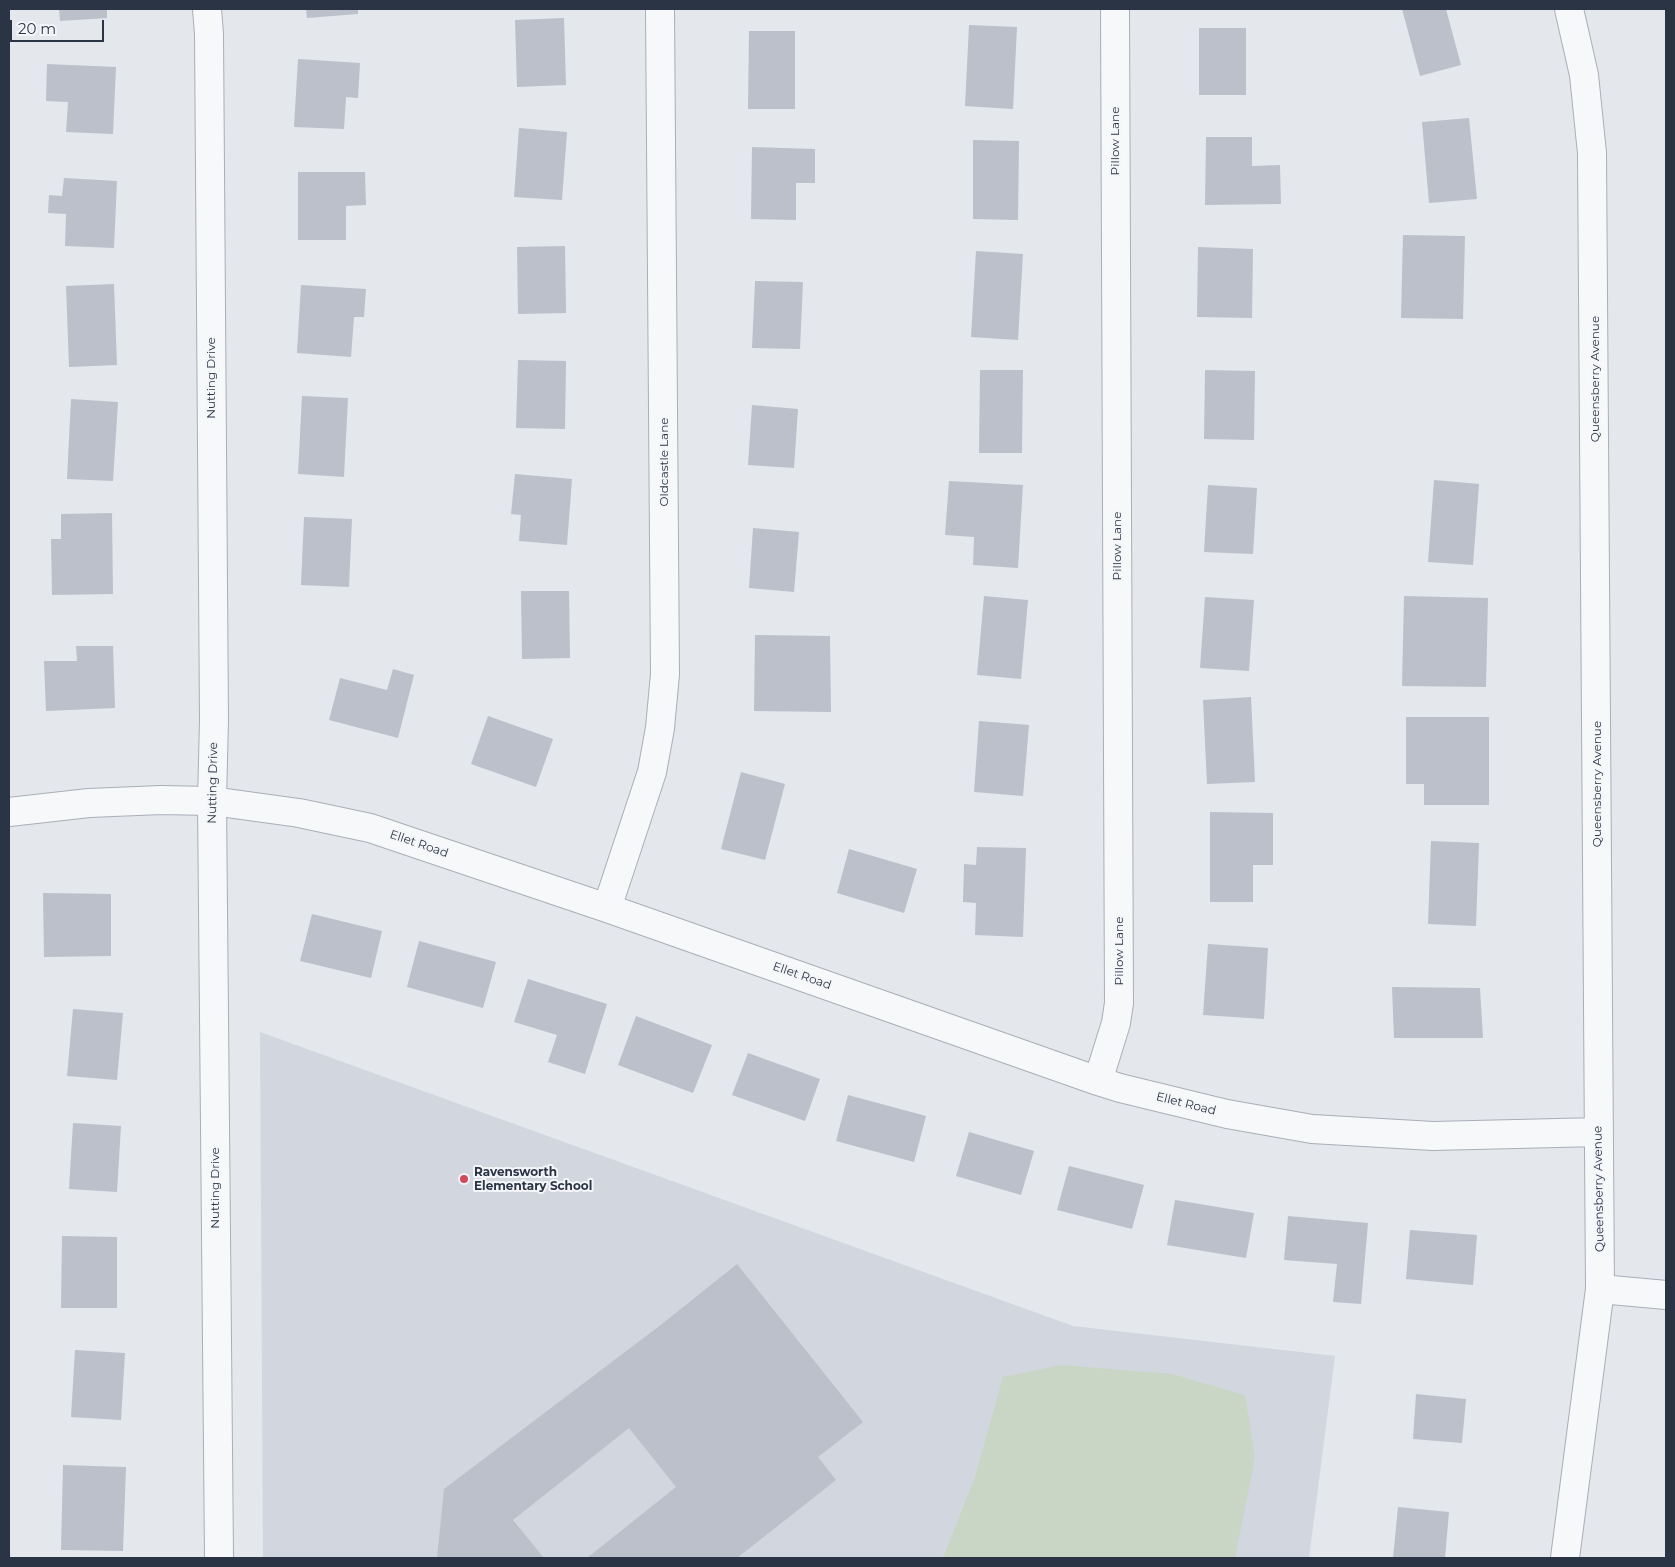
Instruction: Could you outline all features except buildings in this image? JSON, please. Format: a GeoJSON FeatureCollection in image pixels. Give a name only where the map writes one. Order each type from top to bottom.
{"type":"FeatureCollection","features":[{"type":"Feature","properties":{"kind":"street","name":"Nutting Drive"},"geometry":{"type":"LineString","coordinates":[[207,9],[211,284],[214,710],[212,801],[218,1558]]}},
{"type":"Feature","properties":{"kind":"street","name":"Oldcastle Lane"},"geometry":{"type":"LineString","coordinates":[[607,908],[652,772],[660,728],[665,674],[660,9]]}},
{"type":"Feature","properties":{"kind":"street","name":"Pillow Lane"},"geometry":{"type":"LineString","coordinates":[[1098,1081],[1116,1023],[1119,1003],[1115,9]]}},
{"type":"Feature","properties":{"kind":"street","name":"Queensberry Avenue"},"geometry":{"type":"LineString","coordinates":[[1565,1558],[1600,1290],[1592,153],[1584,75],[1569,9]]}},
{"type":"Feature","properties":{"kind":"street","name":"Ellet Road"},"geometry":{"type":"LineString","coordinates":[[9,812],[89,803],[161,800],[212,801],[299,812],[370,828],[607,908],[1120,1088],[1227,1114],[1312,1129],[1433,1136],[1599,1132]]}},
{"type":"Feature","properties":{"kind":"street"},"geometry":{"type":"LineString","coordinates":[[1600,1290],[1666,1295]]}},
{"type":"Feature","properties":{"kind":"shaded area","name":"Ravensworth Elementary School"},"geometry":{"type":"Polygon","coordinates":[[[260,1032],[1073,1326],[1335,1356],[1309,1558],[263,1558],[260,1032]]]}},
{"type":"Feature","properties":{"kind":"green space"},"geometry":{"type":"Polygon","coordinates":[[[1062,1365],[1172,1374],[1245,1395],[1255,1457],[1235,1558],[943,1558],[975,1477],[1003,1377],[1062,1365]]]}},
{"type":"Feature","properties":{"kind":"place","name":"Ravensworth Elementary School"},"geometry":{"type":"Point","coordinates":[464,1179]}}]}
